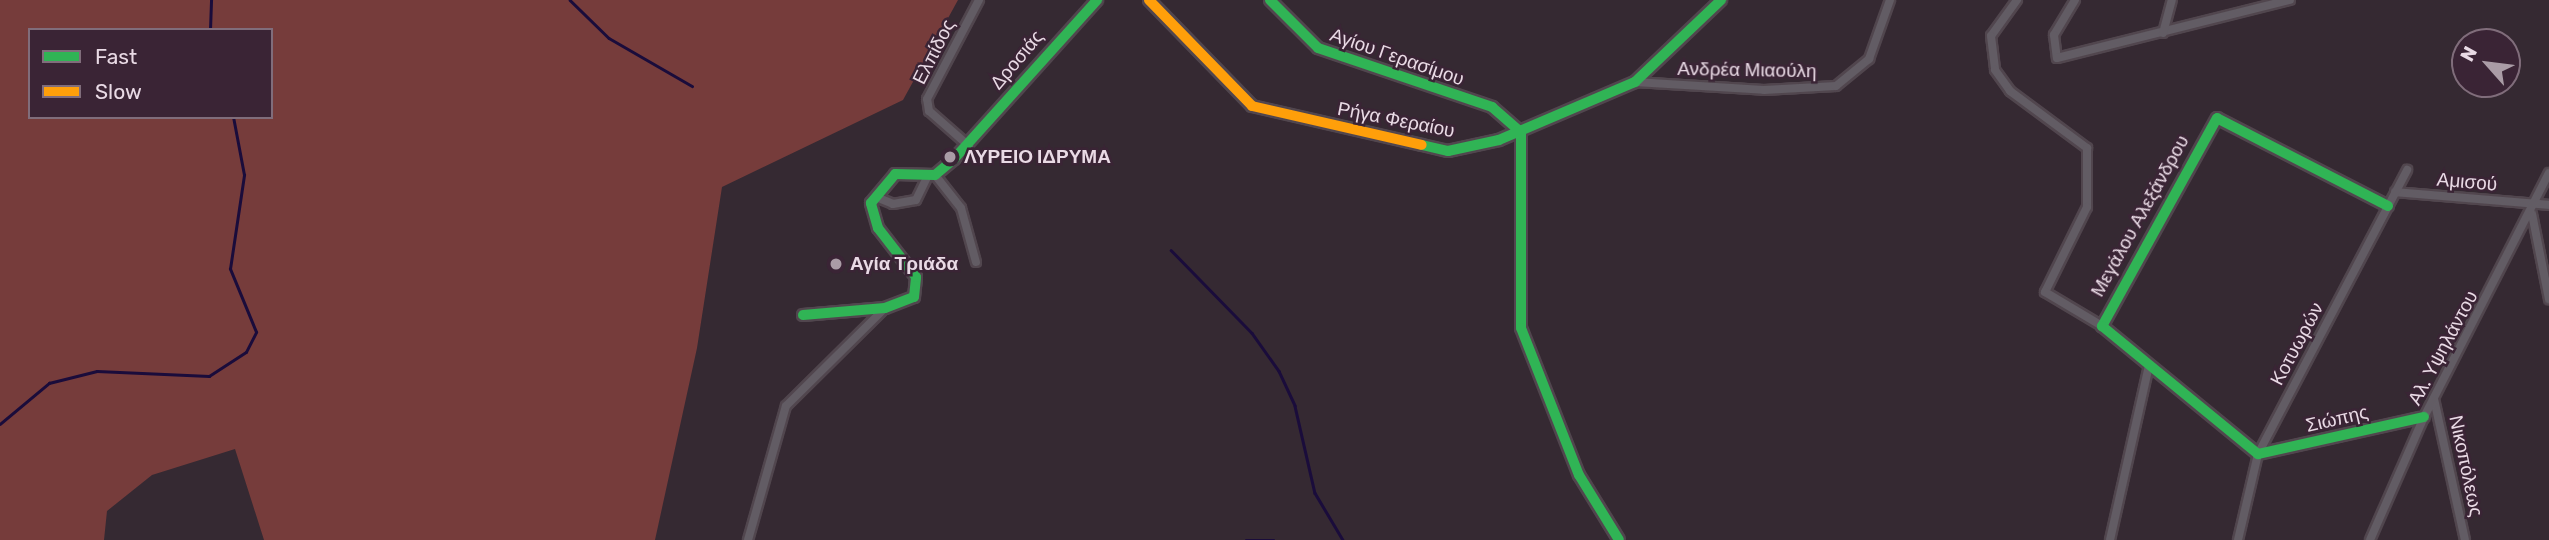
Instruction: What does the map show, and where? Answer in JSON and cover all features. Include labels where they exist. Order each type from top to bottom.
[{"type":"street","name":"Ελπίδος","points":[[969,146],[929,111],[928,99],[979,0]]},
{"type":"street","name":"Δροσιάς","points":[[932,175],[969,146],[1097,0]]},
{"type":"street","name":"Ρήγα Φεραίου","points":[[1149,0],[1252,106],[1448,151],[1521,132],[1635,82],[1721,0]]},
{"type":"street","name":"Αγίου Γερασίμου","points":[[1270,0],[1318,48],[1492,107],[1521,132]]},
{"type":"street","name":"Ανδρέα Μιαούλη","points":[[1635,82],[1764,90],[1836,86],[1869,59],[1890,0]]},
{"type":"street","points":[[2017,0],[1991,36],[1995,70],[2010,91],[2087,148],[2087,207],[2045,292],[2102,326]]},
{"type":"street","points":[[2075,0],[2054,35],[2057,58],[2290,0]]},
{"type":"street","points":[[2164,33],[2172,0]]},
{"type":"street","name":"Μεγάλου Αλεξάνδρου","points":[[2258,454],[2102,326],[2217,118],[2388,206]]},
{"type":"street","points":[[1521,132],[1521,328],[1579,475],[1619,540]]},
{"type":"street","name":"Κοτυωρών","points":[[2238,540],[2258,454],[2407,170]]},
{"type":"street","name":"Αλ. Υψηλάντου","points":[[2370,540],[2424,417],[2532,214],[2549,173]]},
{"type":"street","points":[[803,315],[885,308],[914,297],[919,285],[869,211],[876,197],[895,174],[932,175],[961,208],[976,262]]},
{"type":"street","points":[[876,197],[893,204],[916,200],[932,175]]},
{"type":"street","name":"Αμισού","points":[[2395,192],[2549,205]]},
{"type":"street","points":[[2532,214],[2549,299]]},
{"type":"street","points":[[748,540],[786,406],[885,308]]},
{"type":"street","points":[[2110,540],[2149,365]]},
{"type":"street","name":"Νικοπόλεως","points":[[2434,399],[2465,540]]},
{"type":"street","name":"Σιώπης","points":[[2258,454],[2424,417]]},
{"type":"shaded area","points":[[0,0],[958,0],[903,100],[722,187],[697,348],[655,540],[264,540],[235,449],[152,475],[107,511],[104,540],[0,540]]},
{"type":"waterway","points":[[210,28],[211,0]]},
{"type":"waterway","points":[[570,0],[609,38],[692,86]]},
{"type":"waterway","points":[[0,424],[49,383],[97,371],[209,376],[246,352],[256,332],[230,269],[244,175],[233,119]]},
{"type":"waterway","points":[[1171,250],[1252,333],[1279,371],[1295,406],[1315,493],[1343,540]]},
{"type":"waterway","points":[[1246,540],[1274,540]]},
{"type":"traffic: fast","points":[[803,315],[885,308],[914,297],[916,277],[878,228],[871,203],[895,174],[935,175],[954,159],[1097,0]]},
{"type":"traffic: fast","points":[[1270,0],[1318,48],[1492,107],[1521,132]]},
{"type":"traffic: fast","points":[[1422,145],[1448,151],[1499,140],[1635,82],[1721,0]]},
{"type":"traffic: fast","points":[[2388,206],[2217,118],[2102,326],[2258,454],[2424,417]]},
{"type":"traffic: fast","points":[[1521,132],[1521,328],[1579,475],[1619,540]]},
{"type":"traffic: slow","points":[[1149,0],[1252,106],[1422,145]]},
{"type":"place","name":"ΛΥΡΕΙΟ ΙΔΡΥΜΑ","points":[[950,157]]},
{"type":"place","name":"Αγία Τριάδα","points":[[836,264]]}]
